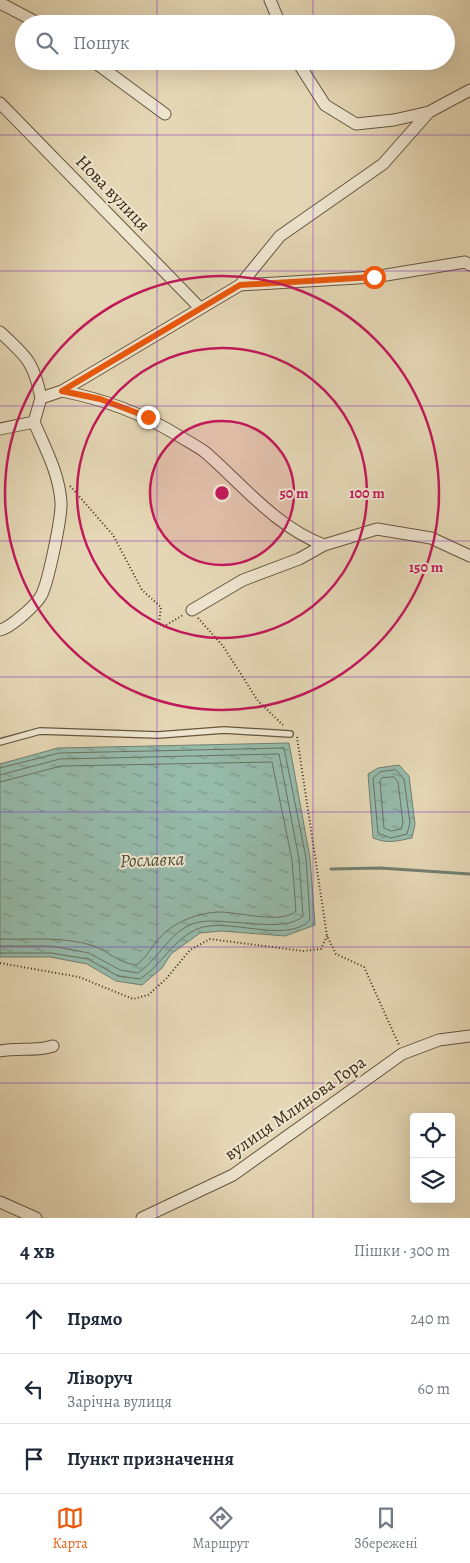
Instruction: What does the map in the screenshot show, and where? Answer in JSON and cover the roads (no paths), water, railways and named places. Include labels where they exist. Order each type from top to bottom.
[{"type":"street","points":[[270,0],[276,15]]},
{"type":"street","points":[[0,3],[23,15]]},
{"type":"street","points":[[105,70],[165,114]]},
{"type":"street","points":[[303,70],[324,105],[356,124],[394,120],[429,112],[470,90]]},
{"type":"street","name":"Нова вулиця","points":[[0,103],[200,308]]},
{"type":"street","points":[[41,398],[62,391],[240,285],[280,236],[383,164],[429,112]]},
{"type":"street","points":[[240,285],[374,277],[465,262],[470,265]]},
{"type":"street","points":[[0,332],[27,357],[33,366],[41,398],[34,422],[55,470],[61,503],[57,534],[41,596],[8,628],[0,630]]},
{"type":"street","points":[[62,391],[100,399],[148,417],[203,451],[275,517],[306,538],[324,545]]},
{"type":"street","points":[[0,429],[34,422]]},
{"type":"street","points":[[192,610],[243,580],[299,559],[324,545],[377,529],[431,538],[470,556]]},
{"type":"street","name":"вулиця Млинова Гора","points":[[142,1218],[233,1175],[402,1054],[439,1040],[470,1036]]},
{"type":"street","points":[[0,1051],[11,1048],[41,1050],[53,1046]]},
{"type":"street","points":[[0,1202],[36,1218]]},
{"type":"lane","points":[[0,742],[40,731],[158,735],[224,730],[290,734]]},
{"type":"water","points":[[289,743],[310,858],[315,925],[285,936],[221,931],[200,933],[171,954],[162,968],[142,985],[116,981],[87,964],[50,957],[0,957],[0,764],[58,748]]},
{"type":"water","points":[[399,765],[409,776],[415,824],[412,838],[392,841],[378,840],[373,838],[368,774],[378,768]]},
{"type":"waterway","name":"Рославка","points":[[331,869],[380,868],[470,874]]}]
